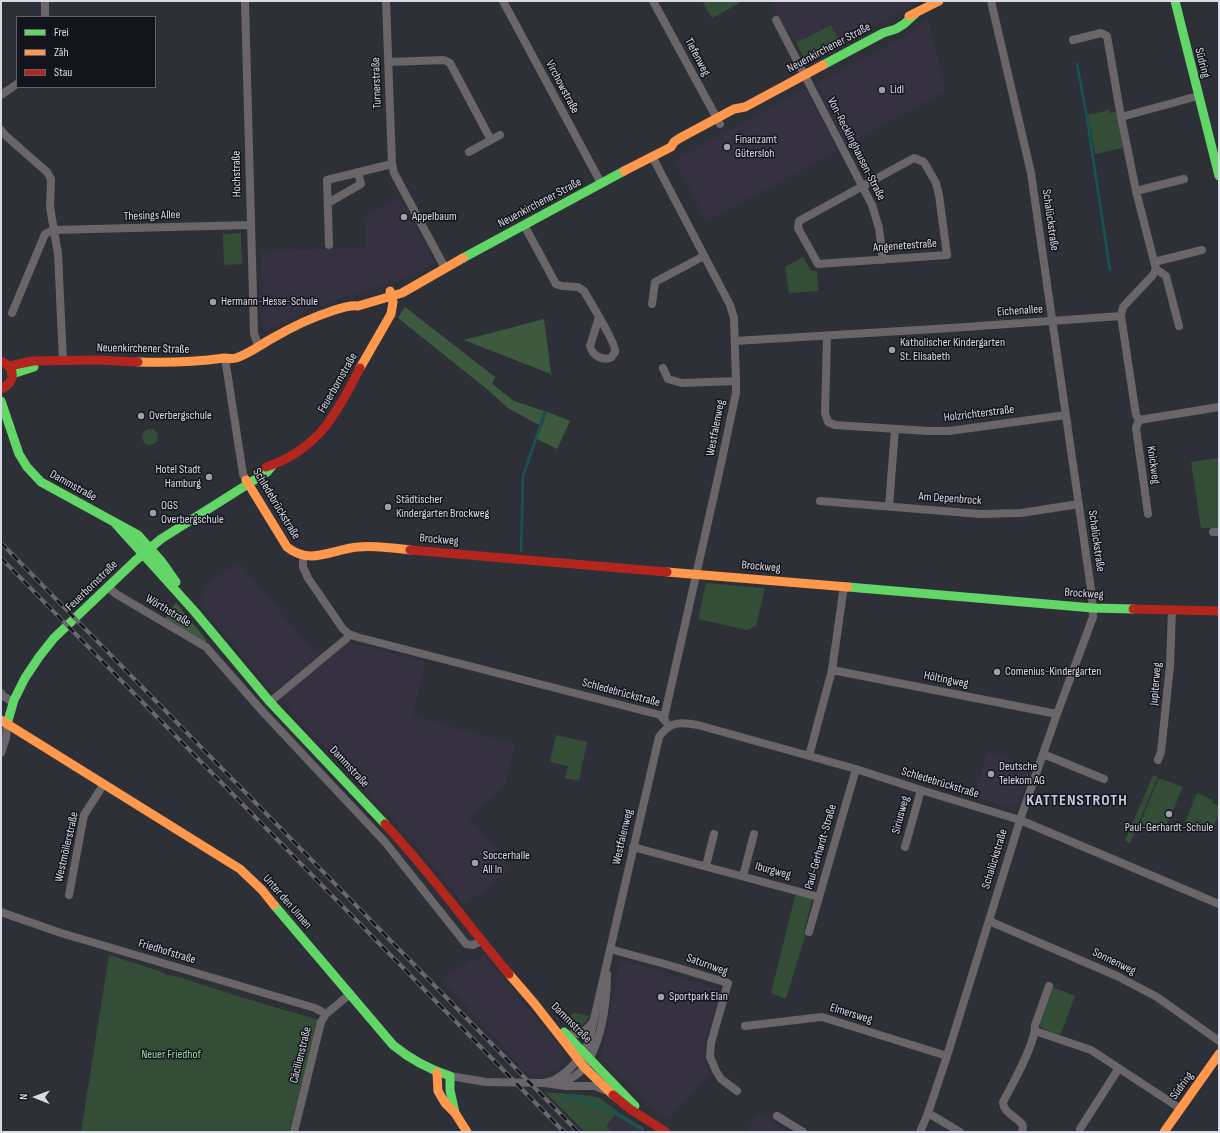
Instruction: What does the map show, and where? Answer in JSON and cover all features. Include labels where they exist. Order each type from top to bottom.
[{"type":"main road","name":"Neuenkirchener Straße","points":[[7,367],[34,367],[61,361],[95,360],[166,363],[225,358],[230,353],[257,346],[296,325],[326,313],[351,305],[358,306],[390,293],[402,293],[421,281],[601,183],[671,147],[674,142],[680,138],[718,121],[734,109],[744,107],[805,75],[883,33],[894,23],[939,1]]},
{"type":"main road","name":"Südring","points":[[1175,1],[1219,176]]},
{"type":"main road","name":"Feuerbornstraße","points":[[4,722],[27,675],[44,650],[54,638],[146,551],[161,539],[233,494],[247,482],[267,472],[272,466],[293,454],[314,439],[332,418],[391,314],[393,302],[390,293]]},
{"type":"main road","points":[[4,387],[10,383],[7,367]]},
{"type":"main road","name":"Dammstraße","points":[[4,387],[8,421]]},
{"type":"main road","name":"Dammstraße","points":[[1,401],[19,454],[27,467],[41,482],[114,522],[146,551],[270,702],[411,852],[481,941],[584,1059]]},
{"type":"main road","name":"Schledebrückstraße","points":[[247,482],[287,546],[296,554],[303,557]]},
{"type":"main road","name":"Brockweg","points":[[303,557],[316,556],[353,548],[376,547],[1093,608],[1219,612]]},
{"type":"main road","name":"Unter den Ulmen","points":[[4,722],[240,869],[262,890],[398,1049],[410,1059],[437,1073],[450,1076]]},
{"type":"main road","name":"Dammstraße","points":[[536,1005],[565,1033],[584,1059]]},
{"type":"main road","name":"Südring","points":[[1164,1132],[1219,1054]]},
{"type":"main road","points":[[584,1059],[608,1091],[630,1109],[666,1132]]},
{"type":"main road","points":[[584,1059],[648,1120]]},
{"type":"main road","points":[[437,1073],[438,1091],[445,1103],[455,1113],[467,1132]]},
{"type":"main road","points":[[450,1076],[451,1100],[455,1113]]},
{"type":"street","points":[[45,1],[45,16]]},
{"type":"street","name":"Hochstraße","points":[[245,1],[250,225],[254,333],[257,346]]},
{"type":"street","name":"Turnerstraße","points":[[386,1],[392,164],[394,173],[445,268]]},
{"type":"street","name":"Virchowstraße","points":[[503,1],[601,183]]},
{"type":"street","name":"Tiefenweg","points":[[653,1],[718,121]]},
{"type":"street","name":"Schalückstraße","points":[[920,1132],[947,1056],[1020,820],[1056,714],[1093,617],[1079,504],[1031,173],[990,1]]},
{"type":"street","name":"Von-Recklinghausen-Straße","points":[[776,20],[872,205],[879,228],[883,260]]},
{"type":"street","points":[[1073,40],[1101,33],[1106,36],[1136,191],[1155,266],[1153,275],[1123,307],[1121,316],[1136,415],[1138,420],[1219,407]]},
{"type":"street","points":[[388,62],[444,60],[450,63],[491,140]]},
{"type":"street","points":[[1,95],[16,85]]},
{"type":"street","points":[[1121,117],[1198,96]]},
{"type":"street","points":[[1,130],[47,172],[51,179],[50,207],[58,254],[61,361]]},
{"type":"street","points":[[469,152],[500,135]]},
{"type":"street","name":"Westfalenweg","points":[[652,156],[730,304],[734,318],[736,381],[736,393],[722,459],[664,718]]},
{"type":"street","name":"Angenetestraße","points":[[914,158],[924,162],[936,183],[939,195],[947,255],[818,264],[798,228],[799,221],[863,187],[914,158]]},
{"type":"street","points":[[330,245],[327,180],[392,164]]},
{"type":"street","points":[[328,203],[361,184],[358,172]]},
{"type":"street","points":[[1136,191],[1184,179]]},
{"type":"street","name":"Thesings Allee","points":[[53,230],[250,225]]},
{"type":"street","points":[[524,225],[556,284],[578,287],[584,291],[599,317],[615,347],[615,352],[612,356],[605,359],[594,355],[590,346],[599,317]]},
{"type":"street","points":[[12,313],[45,234],[53,230]]},
{"type":"street","points":[[1155,266],[1202,250]]},
{"type":"street","points":[[652,304],[655,282],[704,256]]},
{"type":"street","points":[[1155,266],[1166,276],[1179,326]]},
{"type":"street","name":"Eichenallee","points":[[735,341],[1121,316]]},
{"type":"street","name":"Holzrichterstraße","points":[[828,336],[825,413],[828,422],[835,425],[928,432],[949,431],[1066,415]]},
{"type":"street","name":"Schledebrückstraße","points":[[225,358],[243,474],[247,482]]},
{"type":"street","points":[[663,368],[668,380],[682,383],[736,381]]},
{"type":"street","name":"Knickweg","points":[[1138,420],[1136,428],[1148,514]]},
{"type":"street","points":[[889,506],[895,429]]},
{"type":"street","name":"Am Depenbrock","points":[[820,501],[980,514],[1021,513],[1079,504]]},
{"type":"street","points":[[270,702],[346,639],[348,634],[308,578],[303,567],[303,557]]},
{"type":"street","points":[[809,756],[832,670],[844,586]]},
{"type":"street","name":"Wörthstraße","points":[[108,587],[116,594],[206,647]]},
{"type":"street","name":"Jupiterweg","points":[[1158,760],[1161,752],[1170,666],[1172,610]]},
{"type":"street","name":"Schledebrückstraße","points":[[348,634],[660,715],[669,726],[686,723],[698,725],[856,769],[1020,820],[1219,904]]},
{"type":"street","points":[[206,647],[216,638]]},
{"type":"street","name":"Dammstraße","points":[[206,647],[263,712],[386,842],[466,944],[473,946],[481,941]]},
{"type":"street","name":"Höltingweg","points":[[832,670],[1056,714]]},
{"type":"street","points":[[1,693],[13,702]]},
{"type":"street","points":[[1,753],[6,738],[4,722]]},
{"type":"street","name":"Westfalenweg","points":[[584,1059],[659,737],[669,726]]},
{"type":"street","points":[[1043,754],[1104,779]]},
{"type":"street","name":"Paul-Gerhardt-Straße","points":[[809,932],[856,769]]},
{"type":"street","name":"Westmöllerstraße","points":[[69,895],[84,815],[104,784]]},
{"type":"street","name":"Siriusweg","points":[[905,847],[921,790]]},
{"type":"street","points":[[706,866],[714,834]]},
{"type":"street","name":"Iburgweg","points":[[743,876],[754,834]]},
{"type":"street","name":"Iburgweg","points":[[633,847],[819,897]]},
{"type":"street","name":"Friedhofstraße","points":[[1,912],[61,933],[314,1008],[326,1014]]},
{"type":"street","name":"Sonnenweg","points":[[989,921],[1118,976],[1157,997],[1219,1041]]},
{"type":"street","name":"Westfalenweg","points":[[584,1059],[596,1046],[607,994],[609,953]]},
{"type":"street","name":"Saturnweg","points":[[609,953],[672,966],[728,983],[711,1043],[710,1057],[721,1079],[737,1091]]},
{"type":"street","points":[[1022,1132],[1022,1124],[1005,1110],[1003,1102],[1026,1055],[1049,986]]},
{"type":"street","name":"Cäcilienstraße","points":[[294,1132],[321,1022],[326,1014],[350,994]]},
{"type":"street","name":"Elmersweg","points":[[745,1026],[822,1017],[947,1056]]},
{"type":"street","points":[[565,1033],[579,1035],[584,1032],[593,1022]]},
{"type":"street","points":[[1035,1031],[1091,1050],[1181,1109]]},
{"type":"street","points":[[555,1085],[570,1080],[580,1072],[584,1059]]},
{"type":"street","name":"Unter den Ulmen","points":[[544,1083],[556,1079],[584,1059]]},
{"type":"street","points":[[1080,1129],[1118,1068]]},
{"type":"street","name":"Unter den Ulmen","points":[[450,1076],[486,1082],[594,1086],[608,1091]]},
{"type":"street","points":[[928,1113],[960,1132]]},
{"type":"street","points":[[777,1116],[803,1132]]},
{"type":"shaded area","points":[[779,1],[921,1],[806,62],[791,34],[783,26],[772,5]]},
{"type":"shaded area","points":[[927,18],[945,91],[846,145],[815,84],[908,35]]},
{"type":"shaded area","points":[[805,89],[838,150],[707,221],[674,161]]},
{"type":"shaded area","points":[[400,197],[435,263],[413,275],[389,284],[335,300],[309,310],[265,331],[263,330],[261,252],[367,247],[365,224],[362,218]]},
{"type":"shaded area","points":[[240,563],[317,657],[275,691],[271,691],[208,614],[199,599],[213,579]]},
{"type":"shaded area","points":[[348,642],[426,662],[412,716],[515,744],[504,786],[469,818],[510,869],[464,905],[417,846],[279,698]]},
{"type":"shaded area","points":[[987,753],[1032,766],[1018,803],[1012,808],[974,797]]},
{"type":"shaded area","points":[[484,956],[562,1049],[564,1060],[562,1065],[557,1069],[535,1075],[528,1075],[442,978],[474,959],[476,962]]},
{"type":"shaded area","points":[[621,959],[716,989],[719,996],[705,1043],[705,1058],[710,1074],[667,1119],[641,1097],[605,1062],[602,1057]]},
{"type":"shaded area","points":[[758,1114],[787,1132],[746,1132]]},
{"type":"shaded area","points":[[615,1115],[642,1131],[644,1130],[647,1132],[610,1132],[611,1131],[606,1128]]},
{"type":"green space","points":[[702,1],[739,1],[740,3],[712,18]]},
{"type":"green space","points":[[831,25],[840,42],[806,61],[796,43]]},
{"type":"green space","points":[[1109,110],[1110,113],[1116,112],[1123,148],[1095,154],[1088,115]]},
{"type":"green space","points":[[241,233],[242,264],[224,265],[223,234]]},
{"type":"green space","points":[[803,257],[811,271],[817,271],[818,291],[789,293],[785,267]]},
{"type":"green space","points":[[405,307],[495,377],[492,384],[514,401],[544,411],[539,425],[508,408],[488,390],[398,318]]},
{"type":"green space","points":[[544,319],[551,374],[464,340]]},
{"type":"green space","points":[[547,412],[570,421],[557,449],[537,439]]},
{"type":"green space","points":[[150,429],[157,434],[158,437],[153,444],[150,445],[143,440],[142,437],[147,430]]},
{"type":"green space","points":[[1219,458],[1219,528],[1201,528],[1191,462]]},
{"type":"green space","points":[[706,583],[765,588],[756,626],[747,630],[698,619]]},
{"type":"green space","points":[[176,603],[207,641],[203,643],[165,619]]},
{"type":"green space","points":[[556,735],[587,742],[579,781],[565,778],[568,766],[550,762]]},
{"type":"green space","points":[[1153,775],[1158,777],[1130,843],[1125,841]]},
{"type":"green space","points":[[1159,778],[1183,787],[1163,833],[1140,823]]},
{"type":"green space","points":[[1197,793],[1213,800],[1212,803],[1219,806],[1219,813],[1211,833],[1185,822]]},
{"type":"green space","points":[[799,894],[813,897],[804,932],[806,933],[786,999],[771,993],[795,896]]},
{"type":"green space","name":"Neuer Friedhof","points":[[109,955],[165,973],[166,975],[176,976],[319,1020],[289,1132],[81,1132]]},
{"type":"green space","points":[[1052,987],[1075,996],[1060,1035],[1045,1030],[1039,1023]]},
{"type":"green space","points":[[574,1013],[589,1016],[584,1024],[577,1027],[570,1026],[562,1022]]},
{"type":"green space","points":[[545,1092],[593,1096],[600,1098],[621,1114],[644,1128],[644,1130],[642,1131],[615,1115],[606,1127],[611,1131],[610,1132],[585,1132]]},
{"type":"waterway","points":[[1077,64],[1087,118],[1110,270]]},
{"type":"waterway","points":[[521,551],[523,476],[545,412]]},
{"type":"waterway","points":[[564,1099],[572,1096],[589,1102],[614,1112],[643,1129]]},
{"type":"railway","points":[[1,543],[578,1132]]},
{"type":"railway","points":[[1,558],[564,1132]]},
{"type":"traffic: fast","points":[[1175,1],[1219,176]]},
{"type":"traffic: fast","points":[[823,65],[883,33],[896,29],[915,14]]},
{"type":"traffic: fast","points":[[463,258],[624,171]]},
{"type":"traffic: fast","points":[[12,374],[34,367]]},
{"type":"traffic: fast","points":[[1,401],[19,454],[27,467],[41,482],[138,535],[162,562],[176,582]]},
{"type":"traffic: fast","points":[[7,724],[14,700],[25,678],[54,638],[135,561],[161,539],[267,472],[272,466]]},
{"type":"traffic: fast","points":[[114,522],[195,612],[270,702],[385,824]]},
{"type":"traffic: fast","points":[[848,587],[1093,608],[1133,609]]},
{"type":"traffic: fast","points":[[274,905],[393,1045],[420,1063],[450,1076],[450,1090],[455,1113]]},
{"type":"traffic: fast","points":[[564,1032],[635,1106]]},
{"type":"traffic: slow","points":[[909,16],[939,1]]},
{"type":"traffic: slow","points":[[624,171],[671,147],[674,142],[680,138],[734,109],[745,107],[823,65]]},
{"type":"traffic: slow","points":[[138,362],[181,362],[236,358],[285,331],[316,317],[342,308],[358,306],[402,293],[463,258]]},
{"type":"traffic: slow","points":[[360,368],[391,314],[393,302],[390,291]]},
{"type":"traffic: slow","points":[[246,480],[287,547],[296,553],[313,556],[364,546],[410,550]]},
{"type":"traffic: slow","points":[[667,572],[848,587]]},
{"type":"traffic: slow","points":[[1,720],[240,869],[262,890],[274,905]]},
{"type":"traffic: slow","points":[[509,974],[534,1003],[584,1067],[613,1095]]},
{"type":"traffic: slow","points":[[1164,1132],[1219,1054]]},
{"type":"traffic: slow","points":[[437,1073],[438,1091],[445,1103],[455,1113],[467,1132]]},
{"type":"traffic: jam","points":[[9,366],[33,361],[95,360],[138,362]]},
{"type":"traffic: jam","points":[[1,361],[12,371],[12,379],[1,389]]},
{"type":"traffic: jam","points":[[266,467],[295,454],[312,441],[326,425],[340,405],[360,368]]},
{"type":"traffic: jam","points":[[410,550],[667,572]]},
{"type":"traffic: jam","points":[[1133,609],[1219,611]]},
{"type":"traffic: jam","points":[[385,824],[509,974]]},
{"type":"traffic: jam","points":[[613,1095],[630,1109],[666,1132]]},
{"type":"place","name":"Lidl","points":[[882,90]]},
{"type":"place","name":"Finanzamt Gütersloh","points":[[727,147]]},
{"type":"place","name":"Appelbaum","points":[[404,217]]},
{"type":"place","name":"Hermann-Hesse-Schule","points":[[213,302]]},
{"type":"place","name":"Katholischer Kindergarten St. Elisabeth","points":[[892,350]]},
{"type":"place","name":"Overbergschule","points":[[141,416]]},
{"type":"place","name":"Hotel Stadt Hamburg","points":[[209,477]]},
{"type":"place","name":"Städtischer Kindergarten Brockweg","points":[[388,507]]},
{"type":"place","name":"OGS Overbergschule","points":[[153,513]]},
{"type":"place","name":"Comenius-Kindergarten","points":[[997,672]]},
{"type":"place","name":"Deutsche Telekom AG","points":[[991,774]]},
{"type":"place","name":"Paul-Gerhardt-Schule","points":[[1169,814]]},
{"type":"place","name":"Soccerhalle All In","points":[[475,863]]},
{"type":"place","name":"Sportpark Elan","points":[[661,997]]},
{"type":"district","name":"KATTENSTROTH","points":[[1077,801]]}]
